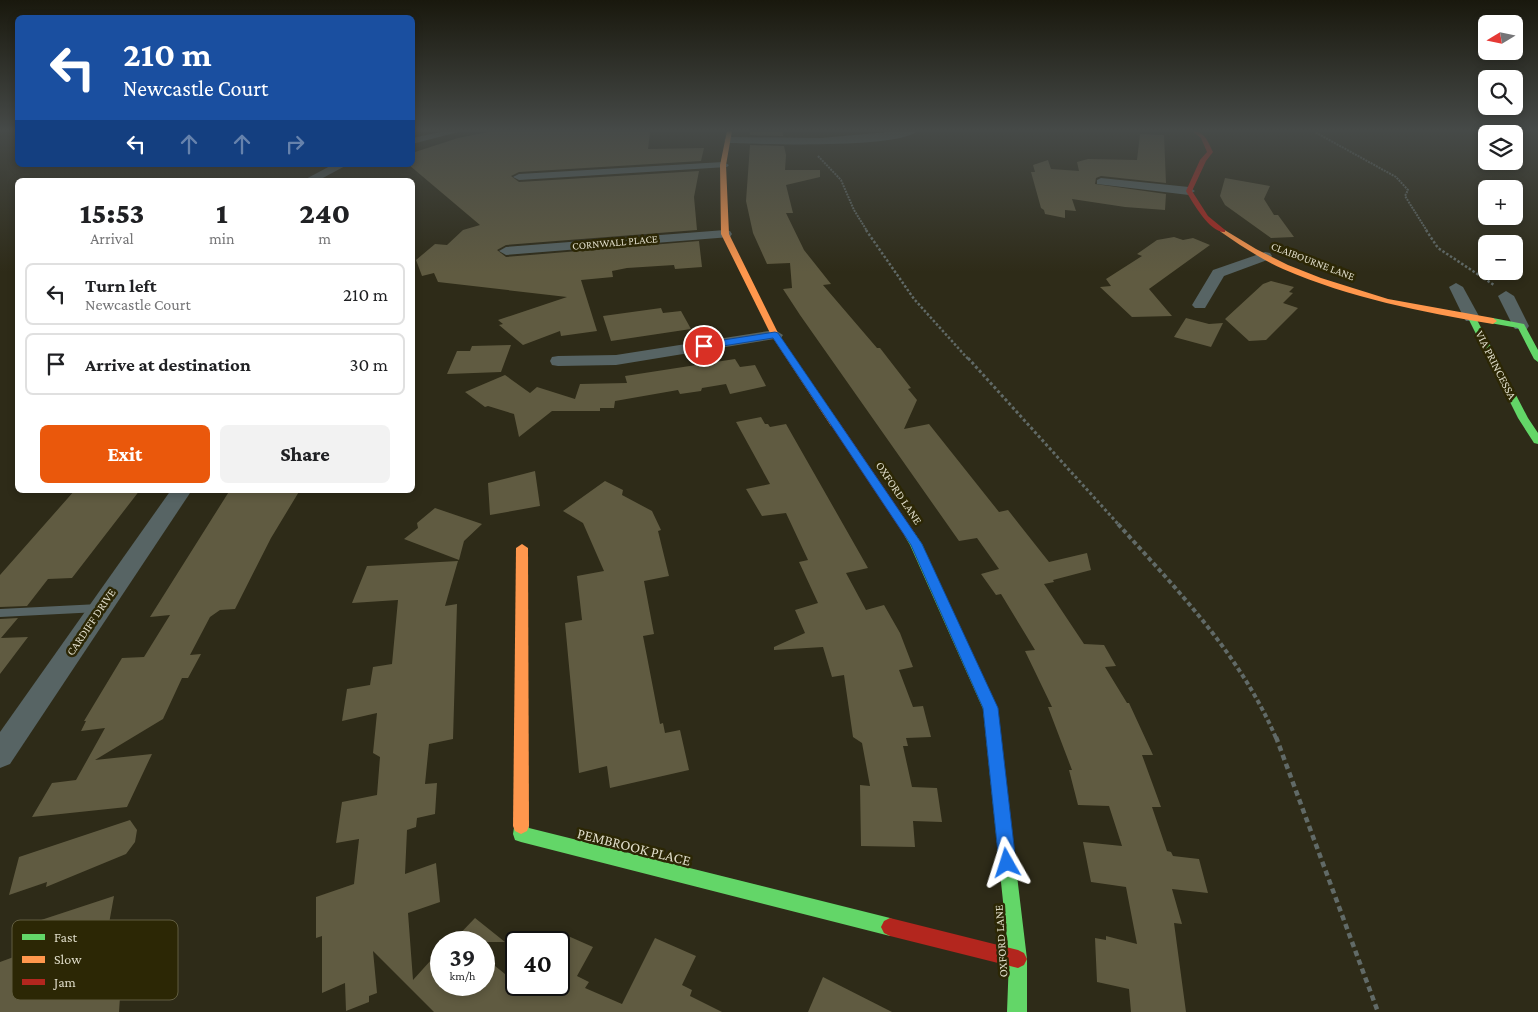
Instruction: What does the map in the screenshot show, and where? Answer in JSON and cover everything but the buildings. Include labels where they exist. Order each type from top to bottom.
[{"type":"street","name":"OXFORD LANE","points":[[723,178],[724,234],[775,335],[916,544],[990,708],[1018,959],[1017,1012]]},
{"type":"street","points":[[1101,182],[1189,191],[1195,178]]},
{"type":"street","name":"CLAIBOURNE LANE","points":[[1189,191],[1199,209],[1213,224],[1266,256],[1332,283],[1389,301],[1521,326]]},
{"type":"street","name":"CORNWALL PLACE","points":[[506,251],[724,234]]},
{"type":"street","points":[[1200,305],[1218,273],[1266,256]]},
{"type":"street","name":"VIA PRINCESSA","points":[[1456,287],[1522,418],[1538,441]]},
{"type":"street","points":[[1506,296],[1538,359]]},
{"type":"street","points":[[558,362],[616,360],[775,335]]},
{"type":"street","name":"CARDIFF DRIVE","points":[[0,755],[180,493]]},
{"type":"street","name":"PEMBROOK PLACE","points":[[522,548],[521,834],[1018,959]]},
{"type":"lane","points":[[0,612],[100,608]]},
{"type":"path","points":[[839,178],[854,210],[875,245],[914,299],[1173,582],[1235,661],[1257,696],[1276,736],[1378,1012]]},
{"type":"path","points":[[1398,178],[1404,182],[1408,190],[1405,196],[1438,248],[1485,278],[1506,296]]},
{"type":"traffic: fast","points":[[1472,318],[1523,418],[1538,441]]},
{"type":"traffic: fast","points":[[1493,321],[1521,326],[1538,359]]},
{"type":"traffic: fast","points":[[910,535],[916,544],[990,709],[1018,959],[1017,1012]]},
{"type":"traffic: fast","points":[[521,826],[521,834],[890,927]]},
{"type":"traffic: slow","points":[[723,178],[725,234],[775,335],[835,424]]},
{"type":"traffic: slow","points":[[1223,231],[1285,267],[1318,280],[1387,301],[1493,321]]},
{"type":"traffic: slow","points":[[521,826],[522,548]]},
{"type":"traffic: jam","points":[[1195,178],[1189,191],[1206,217],[1223,231]]},
{"type":"traffic: jam","points":[[835,424],[910,535]]},
{"type":"traffic: jam","points":[[890,927],[1018,959]]},
{"type":"route","points":[[704,346],[775,335],[916,544],[990,708],[1007,863]]}]
